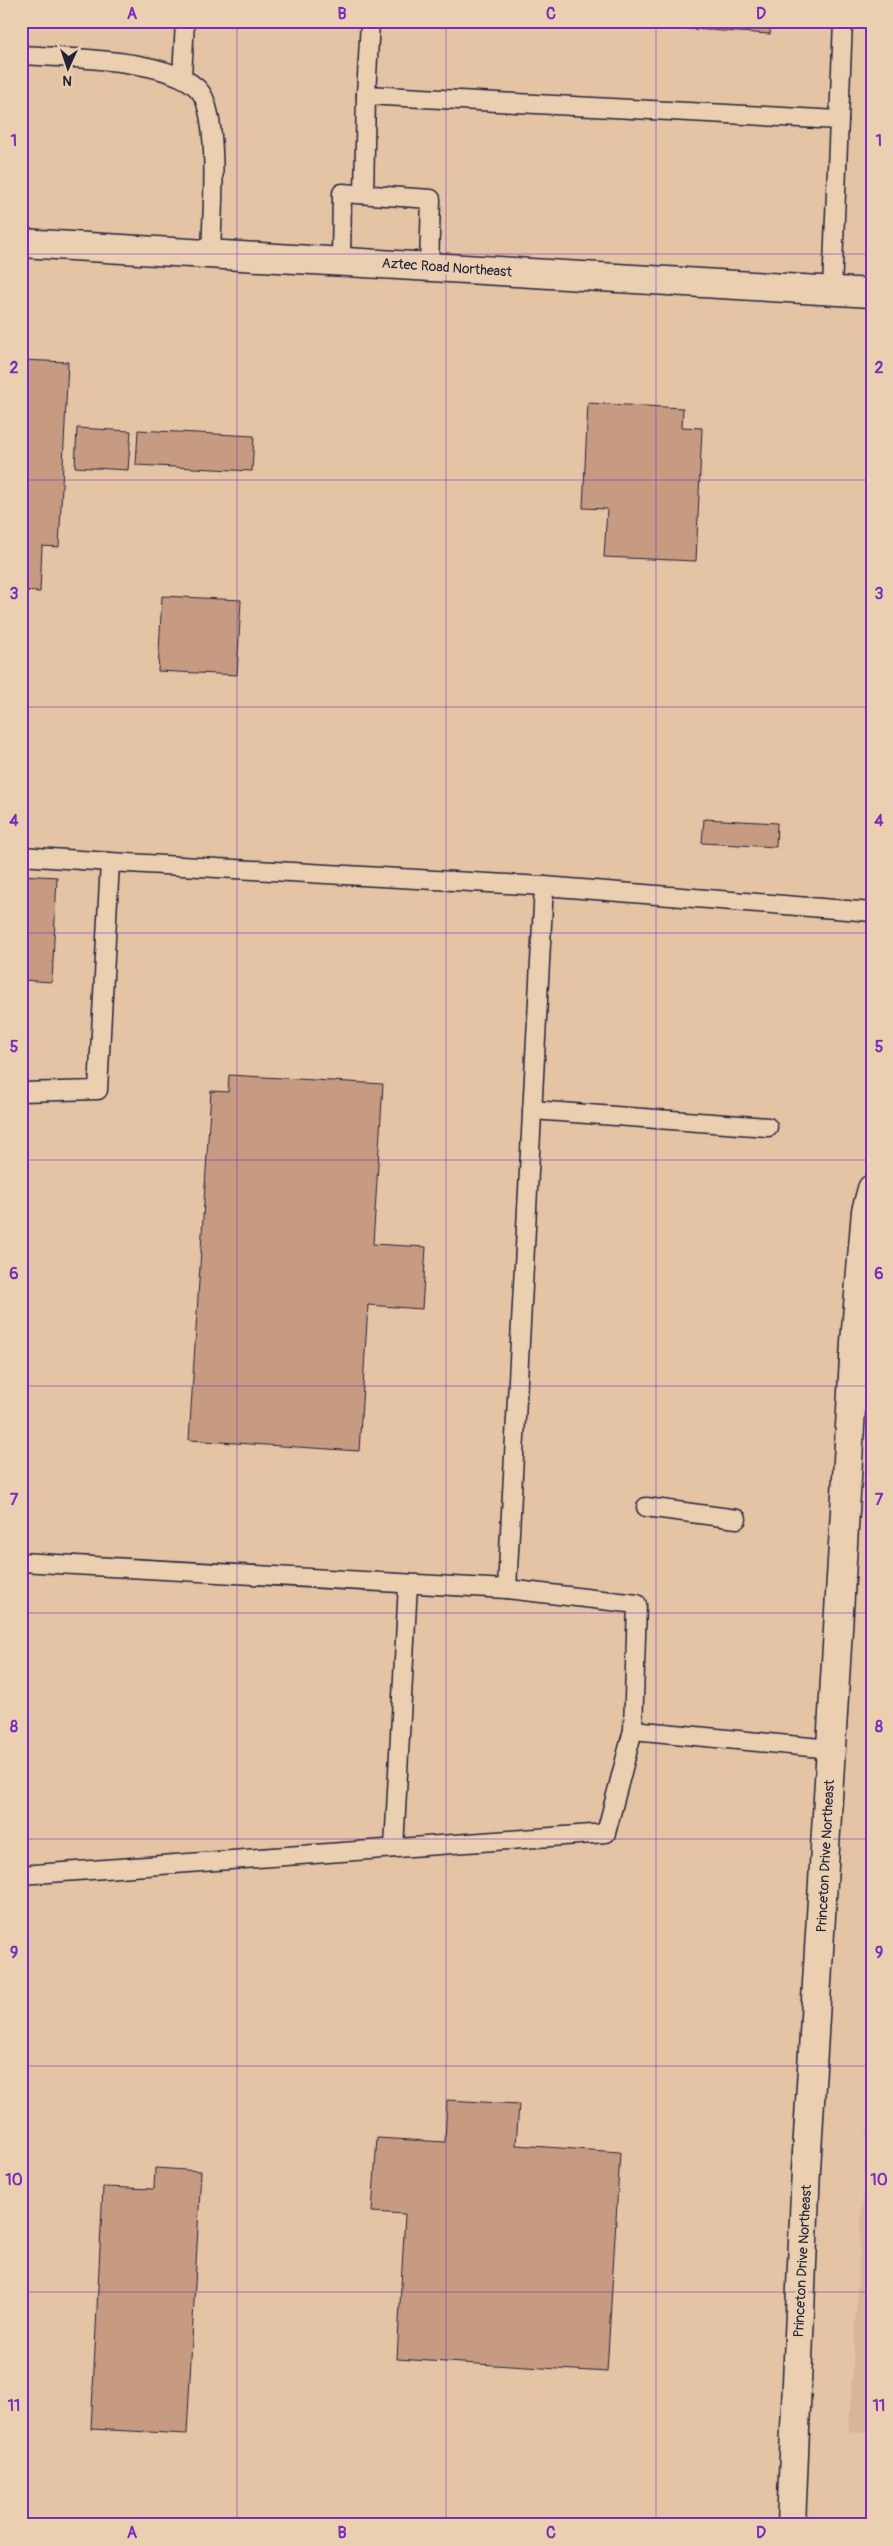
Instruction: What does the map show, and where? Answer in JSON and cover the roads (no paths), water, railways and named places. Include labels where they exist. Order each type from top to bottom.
[{"type":"street","name":"Aztec Road Northeast","points":[[21,243],[872,292]]},
{"type":"street","name":"Princeton Drive Northeast","points":[[791,2525],[806,2169],[831,1749],[864,1342],[870,1204]]},
{"type":"lane","points":[[182,76],[185,21]]},
{"type":"lane","points":[[364,194],[370,21]]},
{"type":"lane","points":[[832,290],[843,21]]},
{"type":"lane","points":[[21,55],[143,64],[182,76],[204,97],[210,120],[212,168],[211,254]]},
{"type":"lane","points":[[366,95],[839,120]]},
{"type":"lane","points":[[341,261],[342,193],[364,194],[432,199],[429,267]]},
{"type":"lane","points":[[21,856],[544,886],[872,912]]},
{"type":"lane","points":[[21,1092],[98,1090],[110,862]]},
{"type":"lane","points":[[507,1589],[544,886]]},
{"type":"lane","points":[[532,1110],[768,1127]]},
{"type":"lane","points":[[646,1506],[737,1519]]},
{"type":"lane","points":[[21,1562],[507,1589],[637,1604],[633,1730],[606,1833],[21,1875]]},
{"type":"lane","points":[[394,1848],[408,1584]]},
{"type":"lane","points":[[633,1730],[831,1749]]}]
